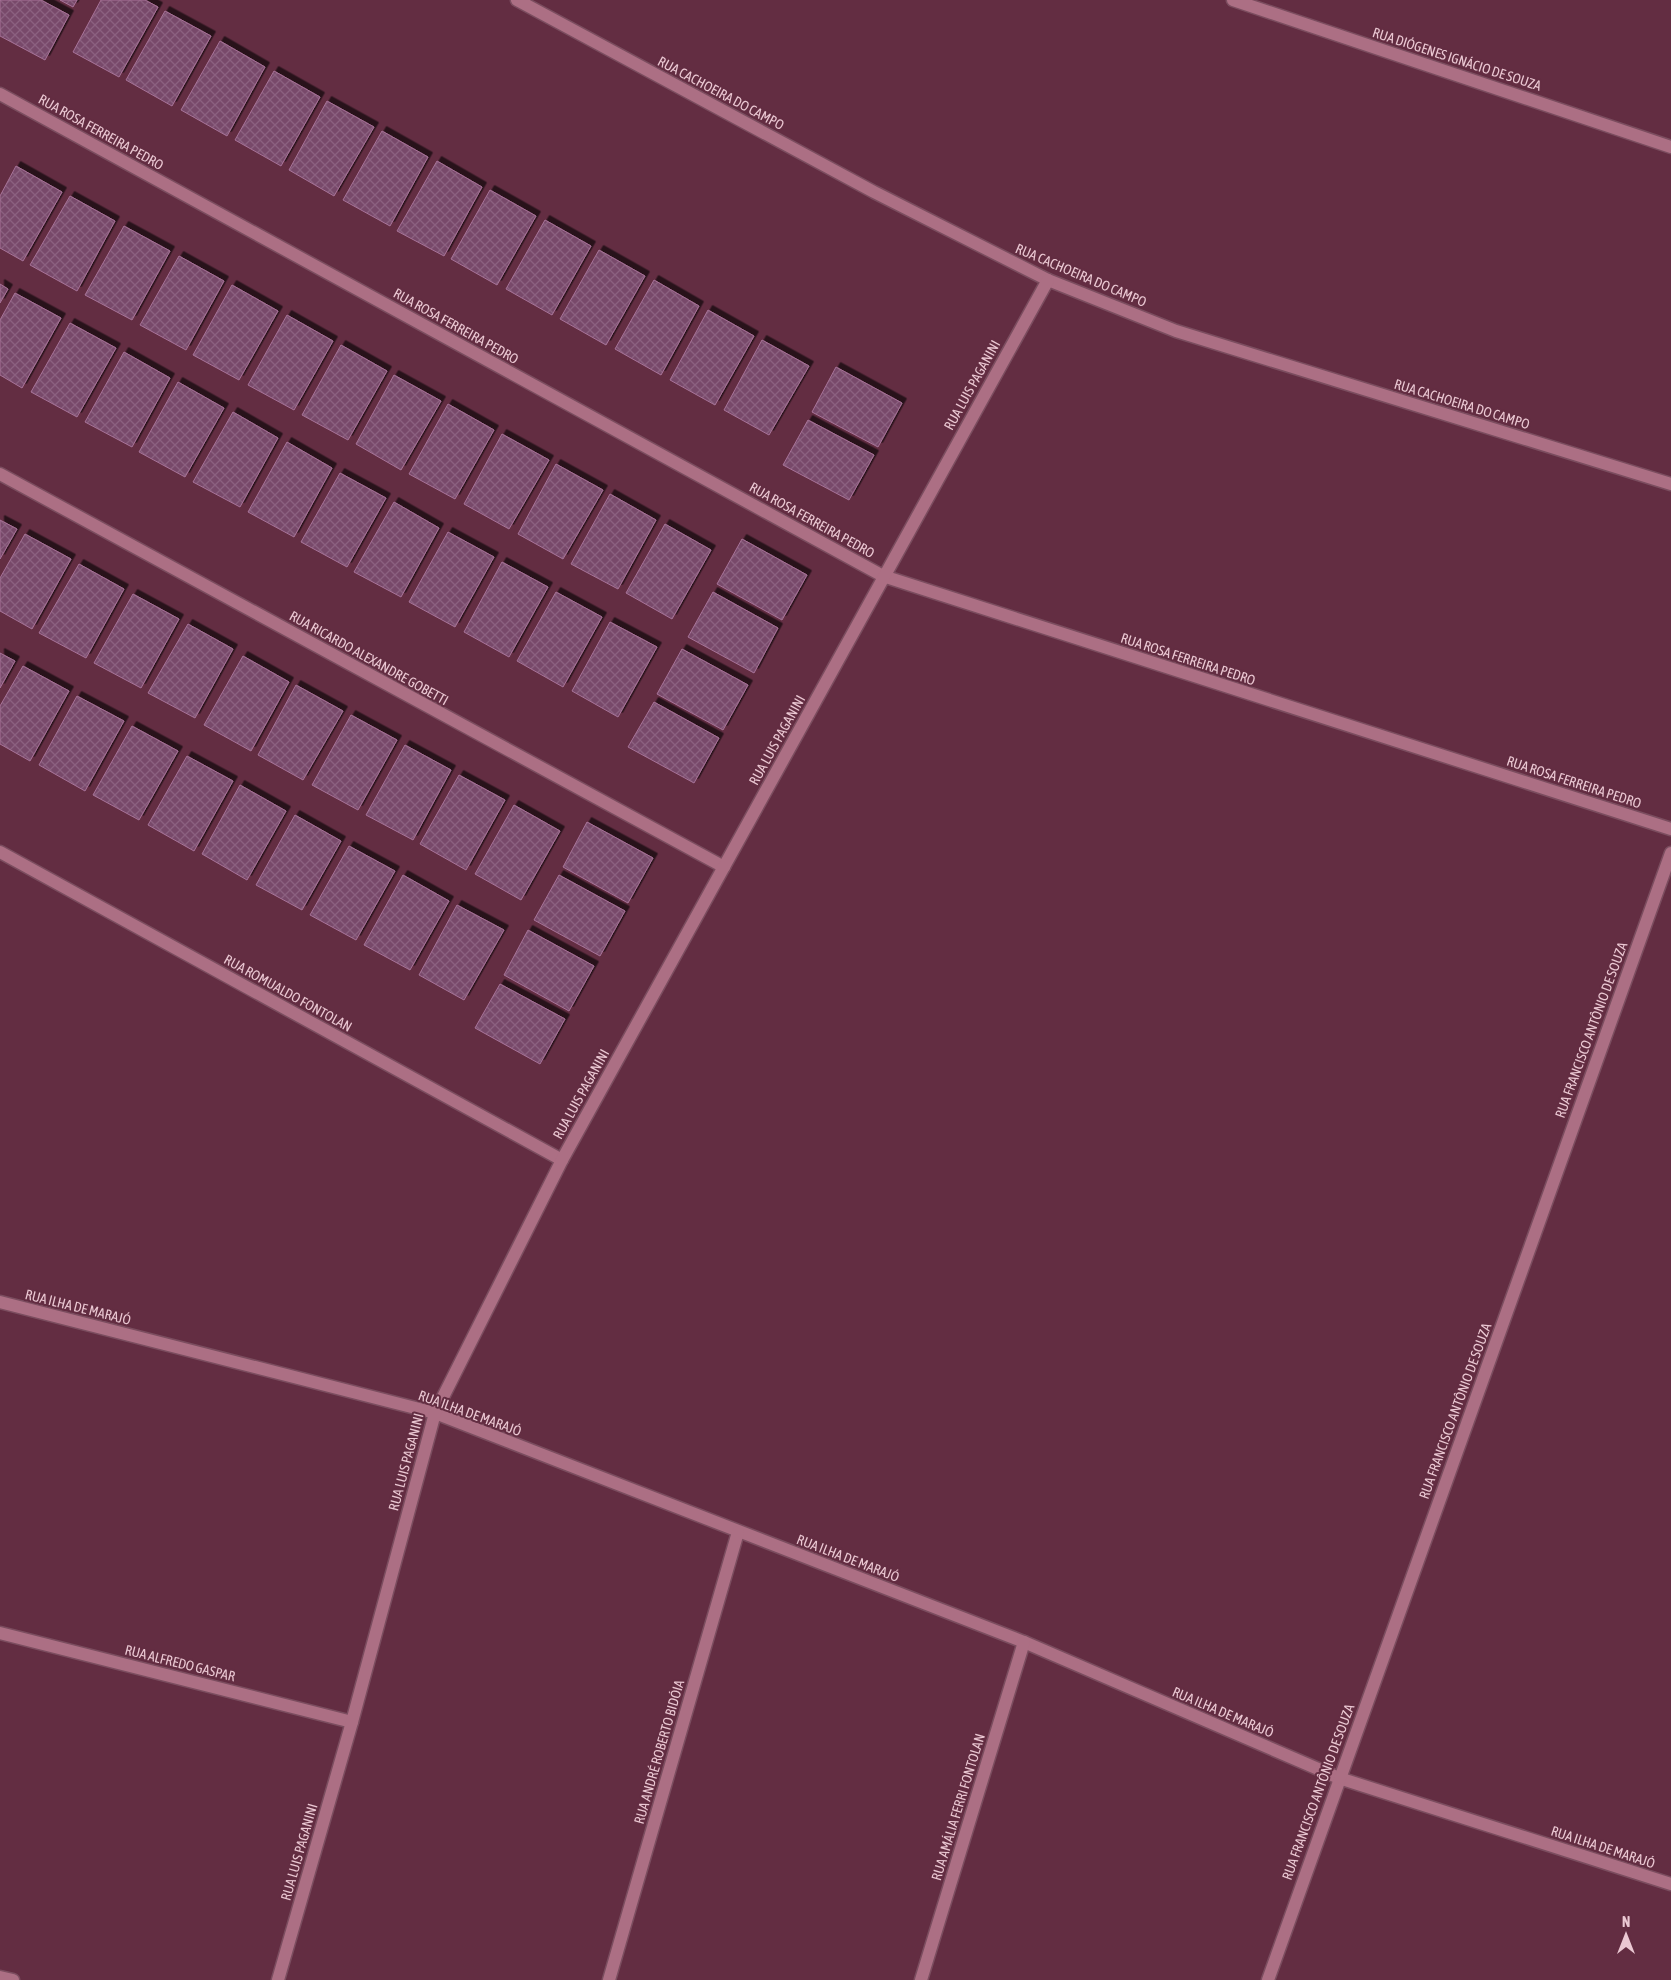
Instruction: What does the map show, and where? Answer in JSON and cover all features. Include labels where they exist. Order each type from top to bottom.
[{"type":"street","name":"RUA CACHOEIRA DO CAMPO","points":[[517,0],[874,192],[1048,280],[1176,331],[1671,484]]},
{"type":"street","name":"RUA DIÓGENES IGNÁCIO DE SOUZA","points":[[1233,0],[1671,147]]},
{"type":"street","name":"RUA ROSA FERREIRA PEDRO","points":[[0,94],[883,576],[1671,830]]},
{"type":"street","name":"RUA LUIS PAGANINI","points":[[278,1980],[352,1722],[435,1413],[562,1160],[1048,280]]},
{"type":"street","name":"RUA RICARDO ALEXANDRE GOBETTI","points":[[0,474],[724,867]]},
{"type":"street","name":"RUA ROMUALDO FONTOLAN","points":[[0,852],[562,1160]]},
{"type":"street","name":"RUA FRANCISCO ANTÔNIO DE SOUZA","points":[[1268,1980],[1671,853]]},
{"type":"street","name":"RUA ILHA DE MARAJÓ","points":[[0,1302],[435,1413],[1024,1642],[1339,1778],[1671,1884]]},
{"type":"street","name":"RUA ANDRÉ ROBERTO BIDÓIA","points":[[609,1980],[738,1532]]},
{"type":"street","name":"RUA ALFREDO GASPAR","points":[[0,1633],[352,1722]]},
{"type":"street","name":"RUA AMÁLIA FERRI FONTOLAN","points":[[921,1980],[1024,1642]]},
{"type":"street","points":[[0,1977],[13,1980]]},
{"type":"building","points":[[0,0],[41,0],[69,15],[45,60],[0,36]]},
{"type":"building","points":[[60,0],[77,0],[73,7]]},
{"type":"building","points":[[101,0],[145,0],[158,7],[119,77],[73,52]]},
{"type":"building","points":[[165,11],[211,36],[172,106],[126,80]]},
{"type":"building","points":[[220,41],[265,67],[227,136],[181,110]]},
{"type":"building","points":[[274,71],[320,97],[281,166],[235,140]]},
{"type":"building","points":[[327,101],[374,127],[334,196],[289,170]]},
{"type":"building","points":[[382,131],[428,157],[390,226],[343,200]]},
{"type":"building","points":[[437,161],[482,187],[444,256],[397,231]]},
{"type":"building","points":[[16,166],[62,192],[23,261],[0,248],[0,196]]},
{"type":"building","points":[[490,190],[536,216],[497,285],[451,259]]},
{"type":"building","points":[[70,196],[115,221],[77,291],[30,265]]},
{"type":"building","points":[[545,220],[591,246],[552,315],[506,289]]},
{"type":"building","points":[[124,226],[170,251],[132,320],[85,295]]},
{"type":"building","points":[[599,250],[645,276],[606,345],[560,319]]},
{"type":"building","points":[[179,256],[224,281],[186,350],[140,325]]},
{"type":"building","points":[[654,280],[699,306],[661,375],[615,349]]},
{"type":"building","points":[[0,284],[8,289],[0,303]]},
{"type":"building","points":[[232,285],[278,311],[239,380],[193,355]]},
{"type":"building","points":[[15,293],[61,318],[22,388],[0,375],[0,320]]},
{"type":"building","points":[[708,310],[754,336],[715,405],[670,380]]},
{"type":"building","points":[[287,315],[333,341],[294,410],[248,385]]},
{"type":"building","points":[[70,323],[116,348],[77,417],[31,392]]},
{"type":"building","points":[[762,340],[809,366],[769,435],[724,410]]},
{"type":"building","points":[[341,345],[387,371],[348,440],[302,415]]},
{"type":"building","points":[[124,352],[170,378],[132,447],[85,422]]},
{"type":"building","points":[[836,367],[902,403],[878,447],[812,412]]},
{"type":"building","points":[[394,375],[441,401],[401,470],[356,444]]},
{"type":"building","points":[[178,382],[224,408],[185,477],[139,452]]},
{"type":"building","points":[[448,404],[494,430],[455,499],[409,474]]},
{"type":"building","points":[[233,412],[278,438],[240,507],[193,482]]},
{"type":"building","points":[[808,420],[874,455],[849,500],[783,465]]},
{"type":"building","points":[[502,434],[549,460],[509,529],[464,504]]},
{"type":"building","points":[[287,442],[332,468],[294,537],[248,512]]},
{"type":"building","points":[[556,464],[603,490],[563,559],[518,534]]},
{"type":"building","points":[[340,473],[386,498],[347,567],[301,542]]},
{"type":"building","points":[[610,494],[656,520],[618,589],[571,564]]},
{"type":"building","points":[[394,502],[439,528],[401,597],[354,572]]},
{"type":"building","points":[[0,520],[17,529],[0,559]]},
{"type":"building","points":[[665,524],[711,550],[672,619],[626,593]]},
{"type":"building","points":[[448,532],[494,557],[455,627],[409,602]]},
{"type":"building","points":[[25,534],[71,559],[32,629],[0,611],[0,578]]},
{"type":"building","points":[[742,539],[807,575],[782,620],[717,584]]},
{"type":"building","points":[[502,562],[548,587],[509,657],[464,632]]},
{"type":"building","points":[[79,564],[124,589],[86,658],[39,633]]},
{"type":"building","points":[[556,592],[602,617],[563,687],[517,661]]},
{"type":"building","points":[[713,592],[778,628],[754,673],[688,637]]},
{"type":"building","points":[[133,594],[179,619],[141,688],[94,663]]},
{"type":"building","points":[[610,622],[657,647],[618,717],[572,691]]},
{"type":"building","points":[[188,624],[233,649],[195,718],[148,693]]},
{"type":"building","points":[[682,649],[748,685],[723,730],[657,694]]},
{"type":"building","points":[[0,653],[15,661],[0,688]]},
{"type":"building","points":[[243,656],[289,682],[251,751],[204,725]]},
{"type":"building","points":[[23,666],[69,691],[30,761],[0,744],[0,706]]},
{"type":"building","points":[[296,685],[343,711],[303,780],[258,755]]},
{"type":"building","points":[[77,696],[124,721],[85,791],[39,765]]},
{"type":"building","points":[[654,702],[719,738],[694,783],[628,747]]},
{"type":"building","points":[[351,715],[397,740],[358,810],[312,785]]},
{"type":"building","points":[[132,726],[178,751],[139,820],[93,795]]},
{"type":"building","points":[[405,745],[451,770],[413,840],[366,815]]},
{"type":"building","points":[[187,756],[233,781],[194,851],[148,825]]},
{"type":"building","points":[[459,775],[505,800],[466,870],[420,844]]},
{"type":"building","points":[[240,785],[286,811],[247,880],[202,854]]},
{"type":"building","points":[[514,805],[560,831],[521,900],[475,874]]},
{"type":"building","points":[[295,815],[341,841],[302,910],[256,885]]},
{"type":"building","points":[[587,822],[653,858],[628,903],[563,867]]},
{"type":"building","points":[[349,846],[395,871],[356,940],[310,915]]},
{"type":"building","points":[[403,875],[449,901],[410,970],[364,945]]},
{"type":"building","points":[[559,875],[625,911],[600,956],[534,920]]},
{"type":"building","points":[[457,905],[504,930],[464,1000],[419,975]]},
{"type":"building","points":[[528,930],[594,966],[569,1011],[504,975]]},
{"type":"building","points":[[500,984],[565,1019],[540,1064],[475,1028]]}]
